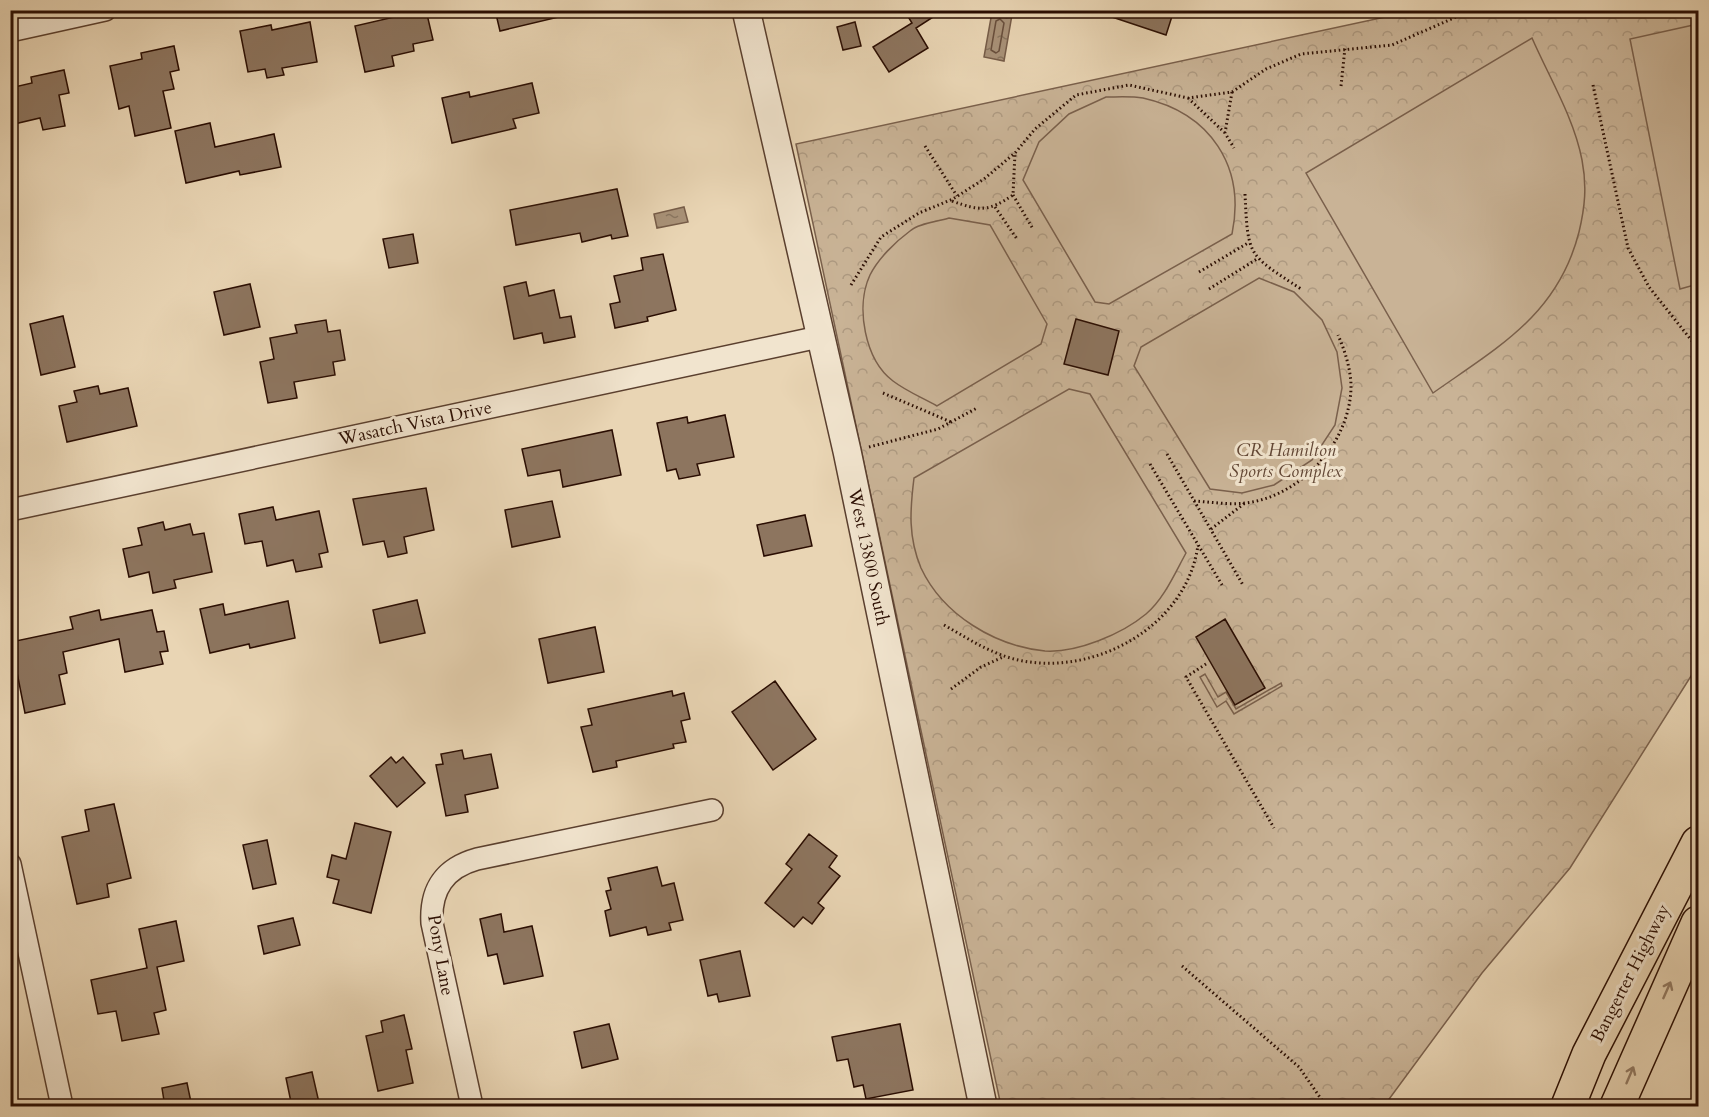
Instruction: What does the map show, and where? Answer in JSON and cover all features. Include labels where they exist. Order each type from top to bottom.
[{"type":"highway","name":"Bangerter Highway","points":[[1568,1107],[1589,1054],[1698,843]]},
{"type":"highway","points":[[1617,1107],[1643,1043],[1698,923]]},
{"type":"street","points":[[10,31],[105,10]]},
{"type":"street","name":"West 13800 South","points":[[746,10],[852,474],[983,1107]]},
{"type":"street","name":"Wasatch Vista Drive","points":[[10,510],[819,337]]},
{"type":"street","name":"Pony Lane","points":[[472,1107],[432,922],[434,896],[447,873],[467,862],[712,810]]},
{"type":"street","points":[[10,864],[62,1107]]},
{"type":"path","points":[[851,285],[881,237],[919,213],[950,200],[984,179],[1015,153],[1035,129],[1076,95],[1129,85],[1188,98],[1232,92],[1266,69],[1301,54],[1392,45],[1472,10]]},
{"type":"path","points":[[1341,86],[1345,48]]},
{"type":"path","points":[[1593,85],[1628,248],[1649,287],[1692,341]]},
{"type":"path","points":[[1225,133],[1232,92]]},
{"type":"path","points":[[1188,98],[1225,133],[1234,148]]},
{"type":"path","points":[[925,146],[957,196]]},
{"type":"path","points":[[1015,153],[1013,195],[1033,229]]},
{"type":"path","points":[[1245,194],[1248,243],[1257,259],[1301,289]]},
{"type":"path","points":[[950,200],[976,210],[995,207],[1013,195]]},
{"type":"path","points":[[995,207],[1017,239]]},
{"type":"path","points":[[1199,272],[1248,243]]},
{"type":"path","points":[[1209,289],[1257,259]]},
{"type":"path","points":[[1211,529],[1245,503],[1284,490],[1308,474],[1329,451],[1344,422],[1351,386],[1346,355],[1338,335]]},
{"type":"path","points":[[883,393],[951,422]]},
{"type":"path","points":[[861,448],[899,441],[938,429],[977,408]]},
{"type":"path","points":[[1167,454],[1243,585]]},
{"type":"path","points":[[1150,464],[1222,585]]},
{"type":"path","points":[[1194,501],[1245,503]]},
{"type":"path","points":[[944,625],[987,650],[1004,656],[1047,664],[1078,661],[1110,651],[1140,636],[1167,612],[1195,567],[1198,545]]},
{"type":"path","points":[[951,689],[981,667],[1004,656]]},
{"type":"path","points":[[1206,664],[1186,677],[1274,828]]},
{"type":"path","points":[[1182,966],[1299,1067],[1326,1107]]},
{"type":"green space","name":"CR Hamilton Sports Complex","points":[[1413,11],[1698,11],[1698,665],[1570,868],[1482,973],[1384,1106],[1001,1106],[796,144]]},
{"type":"green space","points":[[1698,24],[1698,284],[1680,289],[1630,39]]},
{"type":"green space","points":[[1532,38],[1567,113],[1578,144],[1584,170],[1585,188],[1579,232],[1569,261],[1556,286],[1541,307],[1502,344],[1433,393],[1306,173]]},
{"type":"green space","points":[[1106,97],[1143,98],[1167,105],[1187,116],[1204,130],[1218,146],[1228,165],[1235,209],[1232,234],[1109,304],[1095,302],[1023,180],[1039,142],[1069,114]]},
{"type":"green space","points":[[949,218],[990,225],[1047,324],[1041,344],[937,406],[898,385],[883,372],[869,347],[863,317],[863,302],[870,275],[904,235],[923,224]]},
{"type":"green space","points":[[1259,278],[1294,292],[1322,320],[1337,352],[1342,388],[1335,425],[1312,460],[1274,485],[1242,493],[1210,489],[1134,366],[1141,347]]},
{"type":"green space","points":[[1069,389],[1090,394],[1186,553],[1158,601],[1136,621],[1098,641],[1071,649],[1045,651],[1008,643],[972,625],[957,614],[931,585],[921,568],[912,534],[914,478]]},
{"type":"green space","points":[[1205,674],[1218,697],[1226,692],[1236,709],[1281,683],[1282,686],[1234,714],[1226,701],[1217,707],[1200,677]]},
{"type":"water","points":[[992,12],[1012,15],[1004,61],[984,57]]},
{"type":"water","points":[[684,207],[688,222],[657,228],[654,214]]},
{"type":"building","points":[[402,10],[426,10],[433,40],[413,44],[414,51],[392,56],[394,66],[365,72],[355,26],[403,15]]},
{"type":"building","points":[[495,10],[562,10],[563,16],[500,31]]},
{"type":"building","points":[[904,10],[944,10],[916,28],[928,48],[889,72],[873,47],[912,23]]},
{"type":"building","points":[[1101,10],[1174,10],[1166,35],[1100,13]]},
{"type":"building","points":[[310,22],[317,62],[282,68],[284,75],[267,78],[265,69],[248,72],[240,31],[271,25],[272,30]]},
{"type":"building","points":[[855,22],[861,46],[843,50],[837,27]]},
{"type":"building","points":[[174,46],[179,70],[170,72],[174,89],[163,91],[171,128],[135,136],[129,106],[119,109],[110,66],[142,59],[141,53]]},
{"type":"building","points":[[64,70],[69,93],[59,95],[65,126],[43,130],[40,118],[10,125],[10,88],[32,83],[31,77]]},
{"type":"building","points":[[532,83],[539,113],[513,119],[516,128],[452,143],[442,98],[469,92],[470,97]]},
{"type":"building","points":[[210,123],[215,147],[274,134],[281,167],[240,175],[239,171],[186,183],[175,131]]},
{"type":"building","points":[[617,189],[628,236],[612,239],[611,235],[582,242],[580,233],[516,245],[510,210]]},
{"type":"building","points":[[413,234],[418,263],[389,268],[383,239]]},
{"type":"building","points":[[663,254],[676,310],[647,317],[648,321],[615,328],[610,304],[620,302],[614,276],[643,270],[641,258]]},
{"type":"building","points":[[526,282],[529,296],[554,290],[560,318],[571,316],[575,337],[544,343],[542,333],[514,339],[504,287]]},
{"type":"building","points":[[250,284],[260,327],[224,335],[214,292]]},
{"type":"building","points":[[63,316],[75,367],[41,375],[30,324]]},
{"type":"building","points":[[1076,319],[1119,331],[1108,375],[1064,364]]},
{"type":"building","points":[[326,320],[328,332],[340,330],[345,360],[333,362],[335,375],[294,382],[297,398],[268,403],[260,362],[274,359],[270,338],[297,333],[295,325]]},
{"type":"building","points":[[98,386],[100,394],[128,388],[137,426],[67,442],[59,406],[77,402],[74,391]]},
{"type":"building","points":[[725,415],[734,457],[697,464],[700,475],[679,479],[676,469],[667,471],[657,423],[687,417],[688,423]]},
{"type":"building","points":[[612,430],[621,475],[563,487],[560,470],[528,476],[522,449]]},
{"type":"building","points":[[426,488],[434,530],[404,537],[407,553],[388,557],[384,541],[363,545],[353,499]]},
{"type":"building","points":[[552,501],[560,537],[512,547],[505,510]]},
{"type":"building","points":[[273,507],[276,520],[319,511],[328,552],[319,554],[322,567],[296,572],[293,560],[267,566],[262,541],[245,544],[239,514]]},
{"type":"building","points":[[805,515],[812,546],[764,556],[757,525]]},
{"type":"building","points":[[163,522],[165,530],[190,524],[193,535],[204,533],[212,572],[174,580],[176,588],[153,593],[149,572],[129,577],[123,549],[142,545],[138,528]]},
{"type":"building","points":[[417,600],[425,633],[380,643],[373,610]]},
{"type":"building","points":[[288,601],[295,638],[250,648],[249,644],[210,653],[200,609],[223,604],[225,615]]},
{"type":"building","points":[[99,610],[101,620],[152,610],[157,632],[164,631],[168,651],[160,652],[163,664],[125,672],[119,639],[63,652],[67,673],[59,675],[65,704],[25,713],[11,642],[73,629],[70,617]]},
{"type":"building","points":[[1225,619],[1265,688],[1235,705],[1196,637]]},
{"type":"building","points":[[595,627],[604,672],[548,683],[539,639]]},
{"type":"building","points":[[775,681],[816,739],[773,770],[732,712]]},
{"type":"building","points":[[672,691],[673,696],[684,693],[690,719],[681,721],[686,742],[673,744],[674,748],[616,761],[617,767],[593,772],[581,727],[592,725],[588,709]]},
{"type":"building","points":[[462,750],[464,759],[491,754],[498,788],[465,795],[468,812],[446,816],[436,765],[443,764],[441,754]]},
{"type":"building","points":[[391,757],[396,763],[403,757],[425,783],[397,807],[370,776]]},
{"type":"building","points":[[114,804],[131,878],[107,884],[109,897],[77,904],[62,837],[89,831],[85,810]]},
{"type":"building","points":[[355,823],[391,832],[371,913],[333,903],[339,880],[327,877],[332,855],[346,859]]},
{"type":"building","points":[[809,834],[837,856],[829,867],[840,876],[818,903],[824,908],[812,924],[803,917],[794,927],[765,903],[792,869],[786,864]]},
{"type":"building","points":[[267,840],[276,884],[253,889],[243,845]]},
{"type":"building","points":[[657,867],[662,886],[674,883],[683,920],[669,923],[671,930],[648,935],[646,927],[610,936],[605,911],[611,909],[606,891],[611,890],[608,878]]},
{"type":"building","points":[[501,914],[504,932],[532,926],[543,976],[504,984],[497,954],[488,956],[480,919]]},
{"type":"building","points":[[293,918],[300,945],[264,954],[258,926]]},
{"type":"building","points":[[176,921],[184,961],[157,967],[166,1010],[154,1013],[159,1034],[122,1041],[116,1011],[98,1014],[91,980],[147,968],[139,929]]},
{"type":"building","points":[[740,951],[750,996],[719,1002],[717,994],[708,996],[700,960]]},
{"type":"building","points":[[404,1015],[412,1049],[406,1050],[413,1083],[378,1091],[366,1036],[383,1032],[381,1021]]},
{"type":"building","points":[[609,1024],[618,1059],[582,1068],[574,1032]]},
{"type":"building","points":[[900,1024],[913,1090],[866,1099],[863,1085],[854,1087],[848,1059],[837,1061],[832,1037]]},
{"type":"building","points":[[312,1072],[320,1107],[292,1107],[286,1078]]},
{"type":"building","points":[[187,1083],[192,1107],[165,1107],[162,1088]]}]
